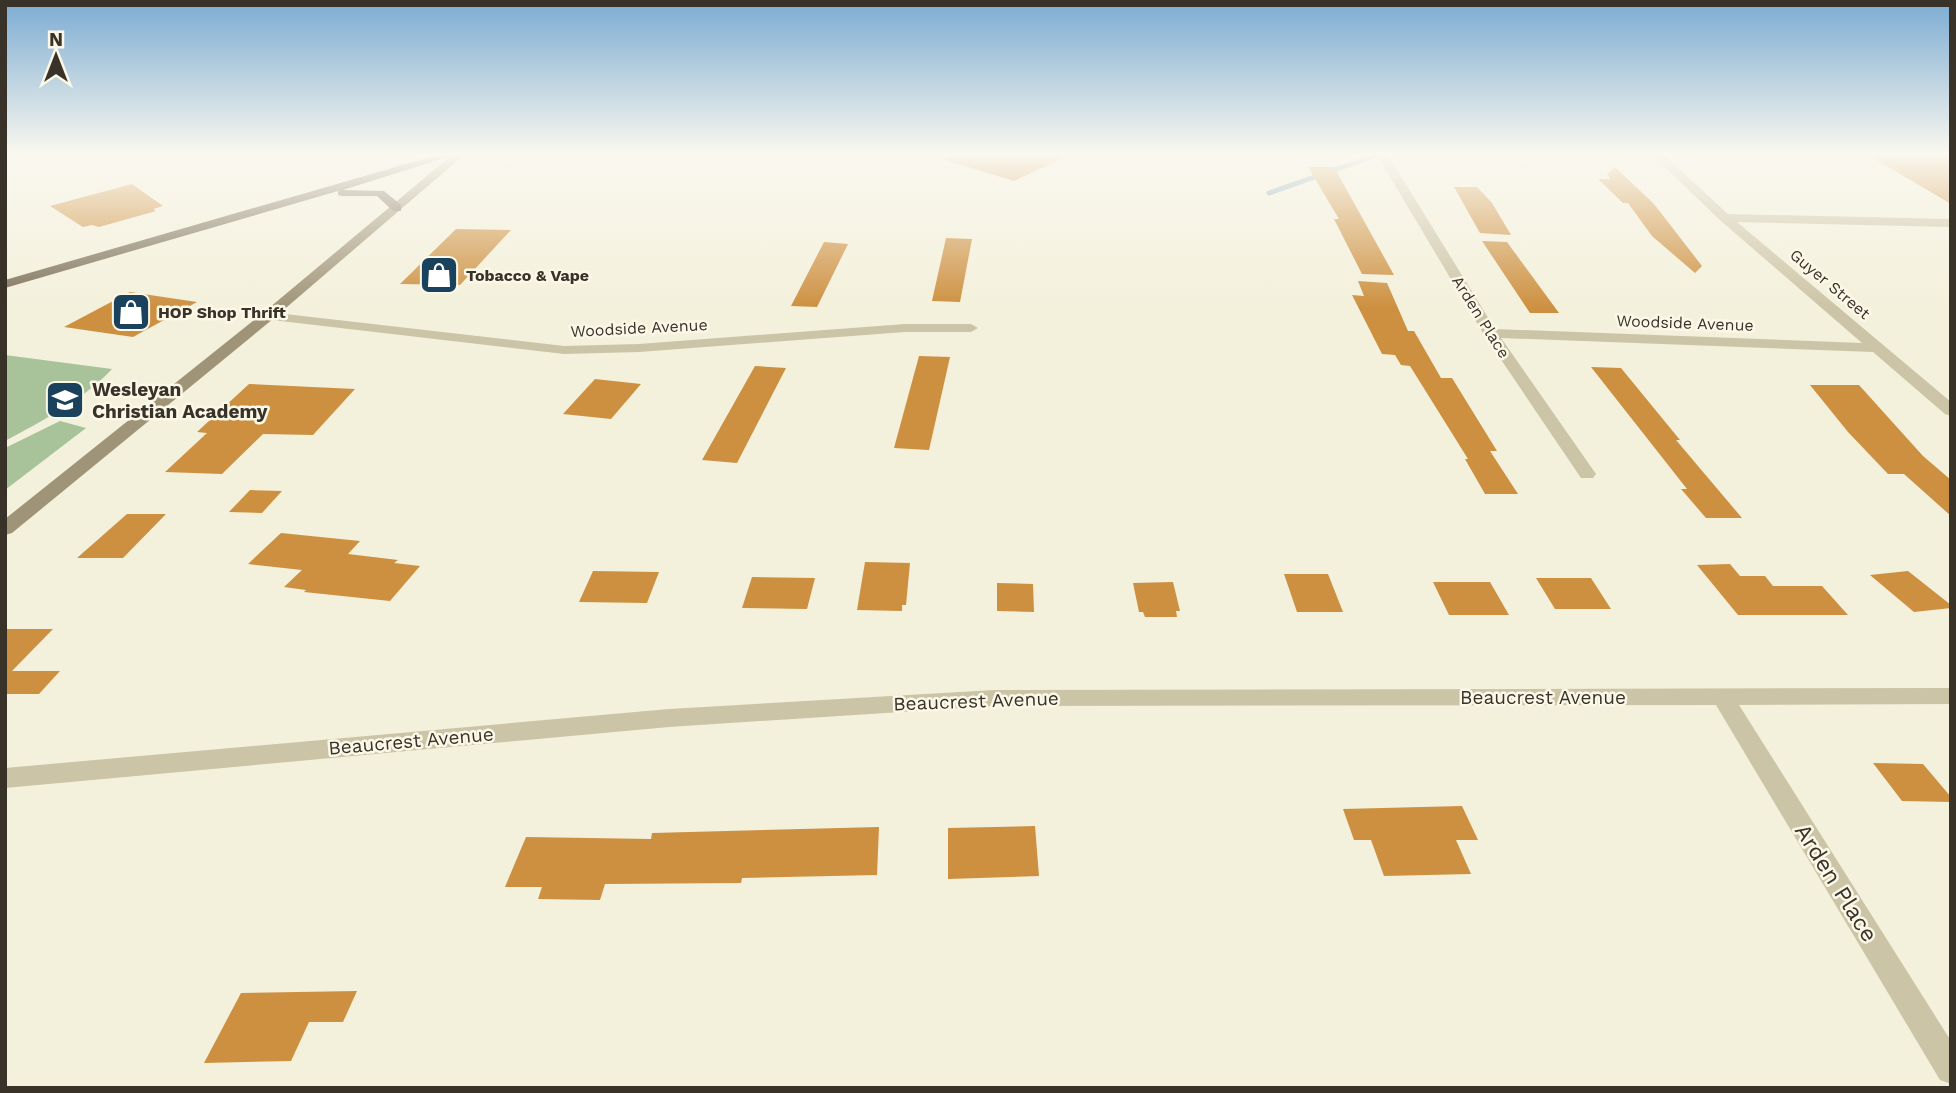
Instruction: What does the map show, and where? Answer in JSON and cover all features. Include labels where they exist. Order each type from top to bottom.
[{"type":"main road","points":[[5,284],[272,206]]},
{"type":"main road","points":[[5,528],[268,316],[399,206]]},
{"type":"street","name":"Arden Place","points":[[1413,206],[1490,333],[1587,474]]},
{"type":"street","name":"Guyer Street","points":[[1712,206],[1951,411]]},
{"type":"street","points":[[1725,218],[1951,223]]},
{"type":"street","name":"Woodside Avenue","points":[[268,316],[564,350],[639,348],[892,329],[971,328]]},
{"type":"street","name":"Woodside Avenue","points":[[1490,333],[1879,348]]},
{"type":"street","name":"Arden Place","points":[[1722,696],[1951,1069]]},
{"type":"street","name":"Beaucrest Avenue","points":[[5,778],[668,719],[994,698],[1951,696]]},
{"type":"green space","points":[[5,355],[112,369],[75,400],[5,441]]},
{"type":"green space","points":[[60,421],[86,428],[5,490],[5,448]]},
{"type":"building","points":[[50,206],[163,206],[153,209],[156,211],[99,227],[83,227]]},
{"type":"building","points":[[1331,206],[1356,206],[1394,275],[1362,274],[1334,219],[1339,219]]},
{"type":"building","points":[[1465,206],[1494,206],[1511,235],[1480,233]]},
{"type":"building","points":[[1630,206],[1656,206],[1702,266],[1695,273],[1652,236]]},
{"type":"building","points":[[456,229],[511,230],[460,285],[400,284]]},
{"type":"building","points":[[946,238],[972,239],[960,302],[932,301]]},
{"type":"building","points":[[1482,241],[1507,242],[1559,313],[1530,313]]},
{"type":"building","points":[[824,242],[848,244],[817,307],[791,306]]},
{"type":"building","points":[[1358,281],[1387,283],[1408,331],[1414,331],[1441,378],[1452,378],[1497,451],[1490,451],[1518,494],[1485,494],[1465,459],[1468,459],[1410,366],[1401,365],[1395,355],[1382,354],[1352,295],[1364,296]]},
{"type":"building","points":[[130,292],[197,302],[133,337],[64,327]]},
{"type":"building","points":[[919,356],[950,357],[929,450],[894,448]]},
{"type":"building","points":[[755,366],[786,368],[737,463],[702,460]]},
{"type":"building","points":[[1591,367],[1621,368],[1680,440],[1676,440],[1742,518],[1706,518],[1681,489],[1687,489]]},
{"type":"building","points":[[595,379],[641,384],[611,419],[563,414]]},
{"type":"building","points":[[249,384],[355,389],[313,435],[263,434],[222,474],[165,472],[207,433],[197,432]]},
{"type":"building","points":[[1810,385],[1859,385],[1923,456],[1951,480],[1951,516],[1904,474],[1888,474],[1848,432]]},
{"type":"building","points":[[250,490],[282,491],[262,513],[229,512]]},
{"type":"building","points":[[127,514],[166,514],[123,558],[77,558]]},
{"type":"building","points":[[281,533],[360,541],[348,554],[398,560],[394,563],[420,566],[390,601],[304,592],[306,590],[284,587],[302,570],[248,564]]},
{"type":"building","points":[[865,562],[910,563],[906,605],[902,605],[902,611],[857,610]]},
{"type":"building","points":[[1730,564],[1740,576],[1765,576],[1773,586],[1822,586],[1848,615],[1738,615],[1697,565]]},
{"type":"building","points":[[593,571],[659,572],[647,603],[579,602]]},
{"type":"building","points":[[1908,571],[1951,605],[1951,608],[1914,612],[1870,575]]},
{"type":"building","points":[[1284,574],[1328,574],[1343,612],[1297,612]]},
{"type":"building","points":[[752,577],[815,578],[807,609],[742,608]]},
{"type":"building","points":[[1536,578],[1591,578],[1611,609],[1555,609]]},
{"type":"building","points":[[1173,582],[1180,611],[1176,611],[1177,617],[1145,617],[1143,612],[1139,612],[1133,583]]},
{"type":"building","points":[[1433,582],[1490,582],[1509,615],[1449,615]]},
{"type":"building","points":[[997,583],[1033,584],[1034,612],[997,611]]},
{"type":"building","points":[[5,629],[53,629],[12,671],[60,671],[39,694],[5,694]]},
{"type":"building","points":[[1873,763],[1923,764],[1951,797],[1951,802],[1902,801]]},
{"type":"building","points":[[1462,806],[1478,840],[1456,840],[1471,874],[1384,876],[1371,840],[1354,840],[1343,809]]},
{"type":"building","points":[[1035,826],[1039,876],[948,879],[948,828]]},
{"type":"building","points":[[879,827],[877,875],[742,878],[741,883],[605,884],[600,900],[538,899],[542,887],[505,887],[526,837],[651,839],[652,833]]},
{"type":"building","points":[[357,991],[343,1022],[309,1022],[291,1061],[204,1063],[241,993]]},
{"type":"place","name":"Tobacco & Vape","points":[[439,275]]},
{"type":"place","name":"HOP Shop Thrift","points":[[131,312]]},
{"type":"place","name":"Wesleyan Christian Academy","points":[[65,400]]}]
